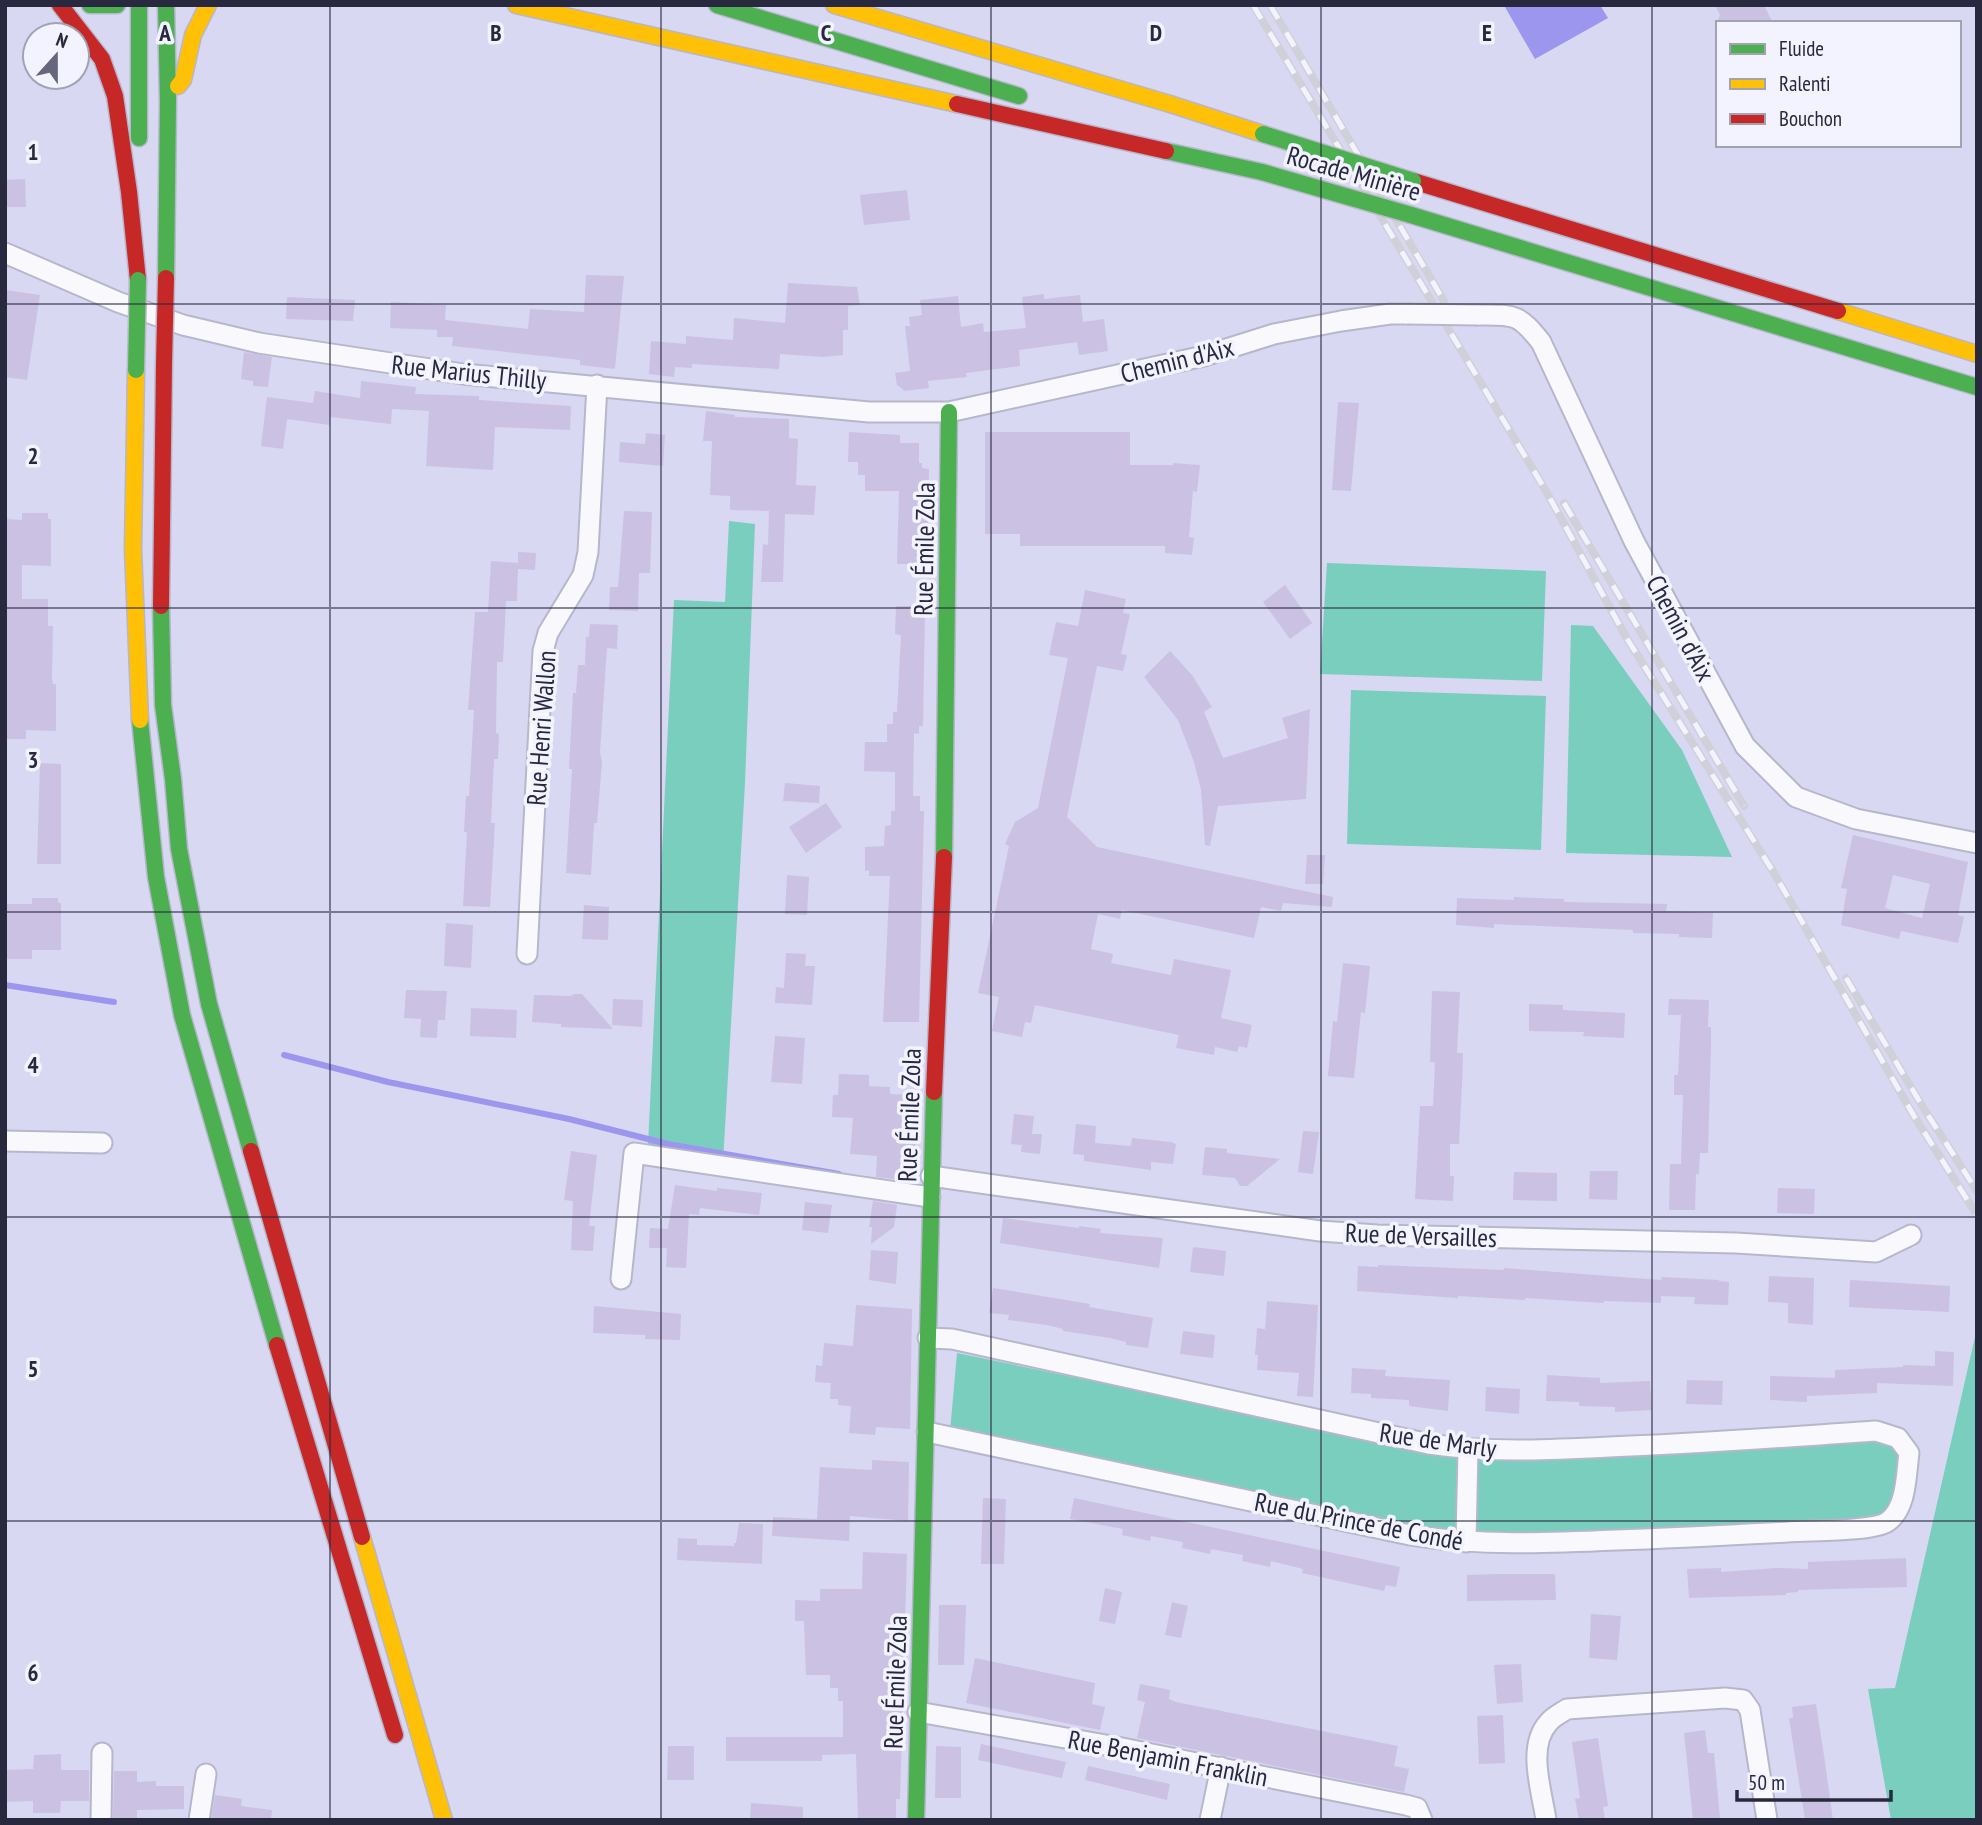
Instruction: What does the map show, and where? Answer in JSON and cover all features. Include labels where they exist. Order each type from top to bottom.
[{"type":"main road","points":[[60,5],[102,59],[115,96],[138,280]]},
{"type":"main road","points":[[90,5],[117,5]]},
{"type":"main road","points":[[139,5],[133,549],[138,704],[156,877],[182,1015],[286,1377],[401,1756]]},
{"type":"main road","points":[[166,5],[168,101],[161,598],[163,705],[179,849],[209,1004],[444,1820]]},
{"type":"main road","points":[[168,101],[183,80],[193,35],[208,5]]},
{"type":"main road","points":[[516,5],[1262,172]]},
{"type":"main road","points":[[717,5],[1037,102]]},
{"type":"main road","name":"Rocade Minière","points":[[834,5],[1170,104],[1977,354]]},
{"type":"main road","points":[[1053,52],[1155,87],[1170,104]]},
{"type":"main road","name":"Rocade Minière","points":[[1077,114],[1977,387]]},
{"type":"main road","name":"Rue Émile Zola","points":[[916,1820],[927,1432],[930,1197],[945,823],[950,436],[948,412]]},
{"type":"street","name":"Rue Marius Thilly","points":[[5,253],[118,302],[183,325],[259,343],[463,374],[869,412],[948,412]]},
{"type":"street","name":"Chemin d'Aix","points":[[948,412],[1204,356],[1274,334],[1340,321],[1390,314],[1510,314],[1526,323],[1541,342],[1634,541],[1745,746],[1796,797],[1856,819],[1977,843]]},
{"type":"street","name":"Rue Henri Wallon","points":[[527,954],[543,650],[548,633],[583,575],[588,552],[597,385]]},
{"type":"street","points":[[5,1141],[102,1143]]},
{"type":"street","points":[[621,1279],[634,1153],[930,1197]]},
{"type":"street","name":"Rue de Versailles","points":[[931,1176],[1320,1231],[1377,1236],[1736,1243],[1875,1252],[1911,1235]]},
{"type":"street","name":"Rue de Marly","points":[[929,1338],[952,1339],[1468,1450],[1653,1446],[1875,1431],[1898,1438],[1909,1453],[1903,1492]]},
{"type":"street","name":"Rue du Prince de Condé","points":[[927,1432],[1410,1535],[1466,1542],[1541,1544],[1862,1527],[1886,1523],[1898,1512],[1903,1492]]},
{"type":"street","points":[[1466,1542],[1468,1450]]},
{"type":"street","points":[[1546,1820],[1536,1749],[1547,1723],[1567,1709],[1725,1698],[1743,1700],[1750,1710],[1767,1820]]},
{"type":"street","name":"Rue Benjamin Franklin","points":[[918,1712],[1221,1767],[1419,1814]]},
{"type":"street","points":[[101,1820],[102,1753]]},
{"type":"street","points":[[1210,1820],[1221,1767]]},
{"type":"street","points":[[199,1820],[206,1774]]},
{"type":"green space","points":[[729,521],[755,524],[745,783],[723,1162],[648,1146],[674,600],[725,602]]},
{"type":"green space","points":[[1327,563],[1546,571],[1542,681],[1320,674]]},
{"type":"green space","points":[[1571,625],[1593,626],[1682,750],[1732,857],[1566,853]]},
{"type":"green space","points":[[1351,690],[1546,696],[1541,850],[1347,844]]},
{"type":"green space","points":[[1977,1328],[1977,1820],[1891,1820],[1868,1689],[1895,1688]]},
{"type":"green space","points":[[957,1353],[1432,1451],[1876,1437],[1889,1442],[1903,1462],[1898,1499],[1879,1518],[1451,1536],[949,1443]]},
{"type":"shaded area","points":[[1600,5],[1608,18],[1535,59],[1505,7]]},
{"type":"building","points":[[1715,5],[1764,5],[1772,21],[1718,21],[1720,15]]},
{"type":"building","points":[[25,179],[26,207],[5,207],[5,180]]},
{"type":"building","points":[[907,190],[910,220],[864,225],[860,195]]},
{"type":"building","points":[[586,275],[624,276],[615,369],[580,365],[580,360],[452,346],[453,337],[437,337],[437,330],[390,328],[391,302],[446,305],[445,320],[528,329],[530,309],[584,312]]},
{"type":"building","points":[[788,283],[857,287],[860,305],[848,306],[848,330],[843,330],[843,355],[823,357],[780,354],[779,369],[692,364],[692,368],[675,367],[674,377],[649,374],[651,341],[686,344],[686,336],[733,340],[734,318],[785,323]]},
{"type":"building","points":[[5,290],[40,295],[27,380],[5,377]]},
{"type":"building","points":[[1044,294],[1044,299],[1080,295],[1083,322],[1104,319],[1108,351],[1079,355],[1077,342],[1019,350],[1020,366],[966,373],[967,377],[928,381],[929,388],[905,391],[897,385],[895,373],[910,371],[905,326],[910,326],[909,317],[922,315],[920,300],[958,296],[961,327],[983,323],[984,332],[1026,328],[1022,297]]},
{"type":"building","points":[[287,297],[355,300],[353,321],[286,319]]},
{"type":"building","points":[[244,352],[272,357],[268,387],[253,386],[253,381],[241,379]]},
{"type":"building","points":[[361,381],[416,387],[415,394],[479,396],[479,400],[571,406],[570,430],[495,427],[493,470],[426,466],[429,411],[392,409],[391,424],[331,417],[329,425],[287,419],[283,449],[261,446],[267,397],[313,403],[315,391],[360,398]]},
{"type":"building","points":[[1338,402],[1359,403],[1351,491],[1332,490]]},
{"type":"building","points":[[706,411],[735,417],[789,419],[789,438],[798,439],[796,485],[816,486],[814,515],[785,514],[783,582],[761,582],[763,544],[768,545],[769,511],[730,510],[730,496],[710,495],[712,441],[703,441]]},
{"type":"building","points":[[849,432],[900,435],[900,443],[919,443],[919,463],[922,463],[922,468],[929,469],[928,524],[924,524],[924,564],[897,564],[899,491],[865,491],[865,475],[858,475],[858,462],[848,462]]},
{"type":"building","points":[[985,432],[1130,432],[1130,465],[1200,465],[1197,492],[1193,491],[1189,537],[1194,538],[1192,555],[1165,553],[1165,546],[1020,546],[1020,534],[985,534]]},
{"type":"building","points":[[646,433],[665,435],[663,466],[619,462],[620,442],[645,444]]},
{"type":"building","points":[[624,511],[652,512],[650,573],[639,573],[638,611],[609,610],[610,587],[618,587]]},
{"type":"building","points":[[22,513],[48,513],[48,519],[51,519],[51,566],[22,565],[22,599],[48,599],[48,626],[53,626],[52,679],[53,684],[56,684],[56,731],[26,730],[26,739],[5,739],[5,519],[22,520]]},
{"type":"building","points":[[518,552],[536,553],[535,570],[518,569],[517,601],[506,601],[503,662],[497,662],[496,733],[499,734],[498,759],[494,759],[491,823],[495,823],[490,907],[463,906],[466,796],[469,796],[474,710],[468,710],[475,612],[488,612],[491,561],[518,563]]},
{"type":"building","points":[[1285,585],[1312,623],[1290,639],[1263,602]]},
{"type":"building","points":[[1085,590],[1126,599],[1123,613],[1130,614],[1121,654],[1127,655],[1123,671],[1097,666],[1067,817],[1097,847],[1333,897],[1332,907],[1283,903],[1281,911],[1261,907],[1254,938],[1122,910],[1120,919],[1098,914],[1091,949],[1113,954],[1111,963],[1171,975],[1174,959],[1231,970],[1221,1018],[1252,1025],[1247,1048],[1239,1046],[1237,1052],[1215,1047],[1214,1055],[1176,1048],[1179,1035],[1035,1005],[1031,1023],[1025,1022],[1022,1037],[992,1031],[999,997],[978,993],[1009,846],[1005,844],[1015,822],[1038,808],[1068,658],[1049,655],[1056,622],[1078,626]]},
{"type":"building","points":[[896,606],[925,606],[923,726],[919,726],[919,734],[914,733],[913,796],[920,796],[920,811],[924,811],[919,1022],[883,1022],[890,876],[869,876],[869,870],[865,871],[865,847],[884,846],[885,826],[891,825],[891,811],[895,811],[895,772],[864,771],[865,742],[887,742],[887,724],[893,724],[893,712],[897,712],[901,635],[895,634]]},
{"type":"building","points":[[590,624],[618,625],[617,649],[607,648],[600,752],[602,762],[591,875],[566,873],[573,693],[576,693],[578,665],[585,665],[586,637],[589,637]]},
{"type":"building","points":[[1170,651],[1192,675],[1212,707],[1204,712],[1223,758],[1288,738],[1282,718],[1310,709],[1306,799],[1218,806],[1210,846],[1205,845],[1201,790],[1194,762],[1178,720],[1144,677]]},
{"type":"building","points":[[40,763],[61,764],[61,864],[37,864]]},
{"type":"building","points":[[785,783],[820,786],[819,803],[783,801]]},
{"type":"building","points":[[826,803],[842,827],[806,853],[789,827]]},
{"type":"building","points":[[1853,835],[1968,862],[1958,915],[1964,917],[1958,943],[1901,931],[1899,939],[1841,925],[1847,889],[1841,888]],"holes":[[[1893,875],[1930,884],[1922,918],[1885,908]]]},
{"type":"building","points":[[1307,855],[1325,855],[1323,884],[1305,884]]},
{"type":"building","points":[[787,875],[809,877],[807,915],[785,914]]},
{"type":"building","points":[[1514,897],[1564,899],[1564,902],[1667,904],[1666,911],[1713,913],[1712,938],[1633,933],[1633,930],[1456,925],[1457,898],[1514,900]]},
{"type":"building","points":[[32,898],[58,898],[58,903],[61,903],[61,950],[32,950],[32,959],[7,959],[5,904],[32,904]]},
{"type":"building","points":[[584,905],[609,907],[608,940],[582,939]]},
{"type":"building","points":[[446,923],[473,925],[471,968],[444,966]]},
{"type":"building","points":[[786,953],[806,954],[805,966],[815,966],[812,1005],[775,1003],[776,987],[784,988]]},
{"type":"building","points":[[1343,963],[1370,966],[1365,1013],[1361,1012],[1354,1078],[1328,1076],[1333,1021],[1337,1022]]},
{"type":"building","points":[[406,990],[447,991],[445,1020],[438,1020],[437,1038],[420,1037],[421,1019],[404,1018]]},
{"type":"building","points":[[1432,991],[1460,992],[1457,1053],[1463,1053],[1462,1085],[1459,1144],[1450,1144],[1450,1176],[1454,1176],[1453,1201],[1415,1199],[1420,1106],[1433,1106],[1435,1062],[1430,1062]]},
{"type":"building","points":[[582,994],[613,1029],[561,1027],[561,1024],[532,1022],[534,995]]},
{"type":"building","points":[[613,999],[643,1000],[642,1027],[612,1025]]},
{"type":"building","points":[[1669,999],[1709,1000],[1708,1027],[1711,1027],[1711,1046],[1708,1153],[1700,1153],[1699,1174],[1696,1174],[1695,1210],[1669,1210],[1670,1164],[1681,1164],[1683,1095],[1674,1095],[1674,1075],[1678,1075],[1681,1015],[1668,1015]]},
{"type":"building","points":[[1529,1004],[1563,1005],[1563,1010],[1625,1013],[1624,1038],[1583,1036],[1584,1032],[1529,1031]]},
{"type":"building","points":[[471,1008],[517,1010],[516,1038],[470,1036]]},
{"type":"building","points":[[775,1036],[805,1038],[802,1084],[771,1082]]},
{"type":"building","points":[[839,1074],[869,1075],[869,1086],[890,1087],[890,1094],[917,1095],[914,1178],[902,1176],[901,1180],[876,1177],[877,1156],[850,1154],[853,1118],[832,1117],[833,1095],[838,1095]]},
{"type":"building","points":[[1014,1114],[1034,1116],[1032,1134],[1042,1134],[1040,1154],[1021,1152],[1022,1145],[1011,1144]]},
{"type":"building","points":[[1076,1124],[1096,1126],[1095,1143],[1131,1146],[1132,1138],[1176,1144],[1173,1164],[1151,1162],[1151,1170],[1084,1161],[1084,1155],[1073,1154]]},
{"type":"building","points":[[1303,1131],[1319,1132],[1313,1174],[1298,1172]]},
{"type":"building","points":[[1205,1147],[1227,1149],[1227,1153],[1280,1159],[1247,1186],[1240,1186],[1235,1178],[1202,1175]]},
{"type":"building","points":[[571,1151],[597,1155],[589,1226],[595,1226],[593,1251],[571,1250],[573,1201],[564,1200]]},
{"type":"building","points":[[1590,1171],[1618,1171],[1617,1200],[1589,1199]]},
{"type":"building","points":[[1514,1172],[1557,1173],[1557,1201],[1513,1200]]},
{"type":"building","points":[[675,1185],[717,1191],[717,1188],[762,1193],[759,1215],[700,1208],[699,1215],[689,1214],[686,1268],[666,1267],[667,1248],[649,1248],[650,1228],[668,1229]]},
{"type":"building","points":[[1778,1188],[1815,1189],[1814,1214],[1777,1213]]},
{"type":"building","points":[[873,1201],[897,1205],[894,1227],[871,1244],[872,1227],[869,1227]]},
{"type":"building","points":[[805,1202],[832,1205],[828,1233],[802,1230]]},
{"type":"building","points":[[1003,1218],[1101,1229],[1100,1233],[1163,1238],[1159,1268],[1000,1243]]},
{"type":"building","points":[[1193,1247],[1226,1251],[1224,1276],[1190,1272]]},
{"type":"building","points":[[871,1250],[898,1252],[896,1284],[869,1280]]},
{"type":"building","points":[[1358,1266],[1504,1268],[1661,1280],[1662,1277],[1719,1280],[1729,1282],[1728,1305],[1694,1304],[1695,1297],[1661,1296],[1661,1303],[1604,1303],[1357,1291]]},
{"type":"building","points":[[1769,1276],[1814,1278],[1813,1325],[1788,1323],[1788,1303],[1768,1302]]},
{"type":"building","points":[[1850,1280],[1950,1286],[1949,1312],[1849,1307]]},
{"type":"building","points":[[993,1288],[1090,1304],[1089,1307],[1153,1318],[1148,1348],[1126,1345],[1126,1342],[1110,1338],[1063,1331],[1047,1325],[1008,1320],[1009,1315],[989,1313]]},
{"type":"building","points":[[1267,1301],[1318,1305],[1313,1397],[1297,1396],[1299,1373],[1257,1370],[1257,1328],[1265,1329]]},
{"type":"building","points":[[856,1305],[912,1309],[910,1429],[876,1427],[875,1435],[849,1433],[851,1406],[838,1405],[838,1399],[830,1399],[831,1383],[815,1382],[816,1365],[822,1366],[824,1343],[853,1346]]},
{"type":"building","points":[[594,1306],[681,1314],[680,1340],[645,1339],[645,1335],[593,1333]]},
{"type":"building","points":[[1183,1331],[1215,1335],[1213,1358],[1180,1354]]},
{"type":"building","points":[[1935,1351],[1954,1352],[1953,1386],[1877,1383],[1877,1393],[1807,1396],[1807,1402],[1770,1400],[1770,1376],[1835,1378],[1835,1370],[1903,1365],[1935,1366]]},
{"type":"building","points":[[1352,1368],[1386,1370],[1385,1376],[1450,1380],[1448,1411],[1409,1406],[1409,1400],[1371,1398],[1371,1394],[1351,1393]]},
{"type":"building","points":[[1547,1375],[1600,1378],[1600,1383],[1650,1381],[1652,1410],[1615,1412],[1615,1407],[1579,1406],[1579,1402],[1546,1401]]},
{"type":"building","points":[[1687,1380],[1723,1381],[1722,1405],[1686,1404]]},
{"type":"building","points":[[1486,1387],[1520,1389],[1519,1414],[1485,1411]]},
{"type":"building","points":[[872,1460],[909,1462],[908,1521],[850,1516],[849,1541],[772,1536],[773,1517],[817,1519],[820,1467],[872,1470]]},
{"type":"building","points":[[983,1498],[1006,1499],[1004,1564],[981,1564]]},
{"type":"building","points":[[1074,1498],[1400,1567],[1396,1587],[1386,1585],[1384,1591],[1302,1573],[1303,1569],[1271,1561],[1270,1567],[1242,1561],[1243,1555],[1211,1549],[1210,1554],[1182,1548],[1183,1542],[1151,1536],[1150,1541],[1122,1535],[1123,1529],[1070,1519]]},
{"type":"building","points":[[739,1523],[763,1524],[762,1564],[677,1560],[678,1538],[697,1539],[697,1545],[734,1546]]},
{"type":"building","points":[[863,1552],[907,1554],[900,1799],[896,1799],[896,1820],[858,1820],[856,1754],[822,1755],[822,1761],[726,1761],[726,1737],[843,1737],[843,1701],[838,1701],[838,1688],[830,1688],[830,1675],[806,1675],[804,1621],[795,1621],[795,1600],[820,1601],[820,1589],[862,1589]]},
{"type":"building","points":[[1906,1558],[1907,1587],[1798,1590],[1786,1595],[1689,1598],[1687,1569],[1721,1568],[1721,1572],[1776,1568],[1808,1569],[1808,1562]]},
{"type":"building","points":[[1555,1574],[1556,1600],[1467,1601],[1467,1575]]},
{"type":"building","points":[[1105,1588],[1122,1592],[1115,1624],[1099,1621]]},
{"type":"building","points":[[1172,1602],[1188,1606],[1181,1638],[1165,1635]]},
{"type":"building","points":[[939,1605],[966,1605],[964,1665],[938,1665]]},
{"type":"building","points":[[1591,1614],[1621,1616],[1617,1660],[1589,1658]]},
{"type":"building","points":[[975,1658],[1095,1683],[1092,1704],[1105,1707],[1100,1730],[966,1703]]},
{"type":"building","points":[[1521,1664],[1523,1702],[1497,1704],[1494,1665]]},
{"type":"building","points":[[1140,1684],[1170,1690],[1169,1699],[1176,1702],[1398,1746],[1394,1766],[1409,1769],[1404,1792],[1137,1738],[1145,1702],[1137,1700]]},
{"type":"building","points":[[1816,1704],[1833,1820],[1805,1820],[1789,1718],[1793,1718],[1792,1707]]},
{"type":"building","points":[[1503,1715],[1505,1763],[1479,1764],[1477,1716]]},
{"type":"building","points":[[1705,1730],[1708,1753],[1714,1753],[1720,1818],[1693,1820],[1684,1733]]},
{"type":"building","points":[[1598,1738],[1608,1806],[1603,1807],[1605,1820],[1579,1820],[1575,1799],[1580,1798],[1572,1742]]},
{"type":"building","points":[[981,1744],[1066,1762],[1062,1778],[978,1760]]},
{"type":"building","points":[[668,1746],[694,1746],[694,1780],[667,1780]]},
{"type":"building","points":[[936,1746],[961,1747],[961,1798],[935,1798]]},
{"type":"building","points":[[61,1754],[61,1770],[89,1770],[89,1801],[61,1801],[60,1813],[33,1813],[33,1801],[5,1802],[5,1770],[33,1769],[34,1755]]},
{"type":"building","points":[[1088,1766],[1170,1784],[1167,1800],[1085,1780]]},
{"type":"building","points":[[114,1771],[137,1771],[137,1782],[156,1781],[156,1786],[184,1786],[184,1809],[137,1810],[137,1819],[113,1819]]},
{"type":"building","points":[[215,1795],[242,1799],[241,1806],[272,1810],[271,1820],[211,1820]]},
{"type":"building","points":[[751,1803],[803,1807],[803,1820],[750,1820]]},
{"type":"waterway","points":[[5,985],[114,1002]]},
{"type":"waterway","points":[[284,1055],[388,1082],[569,1119],[668,1144],[839,1174]]},
{"type":"railway","points":[[1253,5],[1546,491],[1626,637],[1774,873],[1914,1116],[1977,1215]]},
{"type":"railway","points":[[1270,5],[1444,301]]},
{"type":"railway","points":[[1564,503],[1744,806]]},
{"type":"railway","points":[[1846,978],[1924,1109],[1977,1191]]},
{"type":"traffic: fast","points":[[90,5],[117,5]]},
{"type":"traffic: fast","points":[[139,5],[139,138]]},
{"type":"traffic: fast","points":[[166,5],[166,278]]},
{"type":"traffic: fast","points":[[717,5],[1019,96]]},
{"type":"traffic: fast","points":[[1263,134],[1413,181]]},
{"type":"traffic: fast","points":[[1166,151],[1262,172]]},
{"type":"traffic: fast","points":[[1262,172],[1411,215]]},
{"type":"traffic: fast","points":[[1411,215],[1977,387]]},
{"type":"traffic: fast","points":[[136,370],[138,280]]},
{"type":"traffic: fast","points":[[944,857],[949,412]]},
{"type":"traffic: fast","points":[[161,606],[163,705],[179,849],[209,1004],[251,1151]]},
{"type":"traffic: fast","points":[[140,720],[156,877],[182,1015],[277,1345]]},
{"type":"traffic: fast","points":[[916,1820],[934,1092]]},
{"type":"traffic: slow","points":[[178,86],[183,80],[193,35],[208,5]]},
{"type":"traffic: slow","points":[[516,5],[957,104]]},
{"type":"traffic: slow","points":[[834,5],[1263,134]]},
{"type":"traffic: slow","points":[[1838,311],[1977,354]]},
{"type":"traffic: slow","points":[[136,370],[133,549],[140,720]]},
{"type":"traffic: slow","points":[[362,1537],[444,1820]]},
{"type":"traffic: jam","points":[[60,5],[102,59],[115,96],[138,280]]},
{"type":"traffic: jam","points":[[957,104],[1166,151]]},
{"type":"traffic: jam","points":[[1413,181],[1838,311]]},
{"type":"traffic: jam","points":[[164,364],[166,278]]},
{"type":"traffic: jam","points":[[161,606],[164,364]]},
{"type":"traffic: jam","points":[[934,1092],[944,857]]},
{"type":"traffic: jam","points":[[251,1151],[362,1537]]},
{"type":"traffic: jam","points":[[277,1345],[395,1735]]}]
